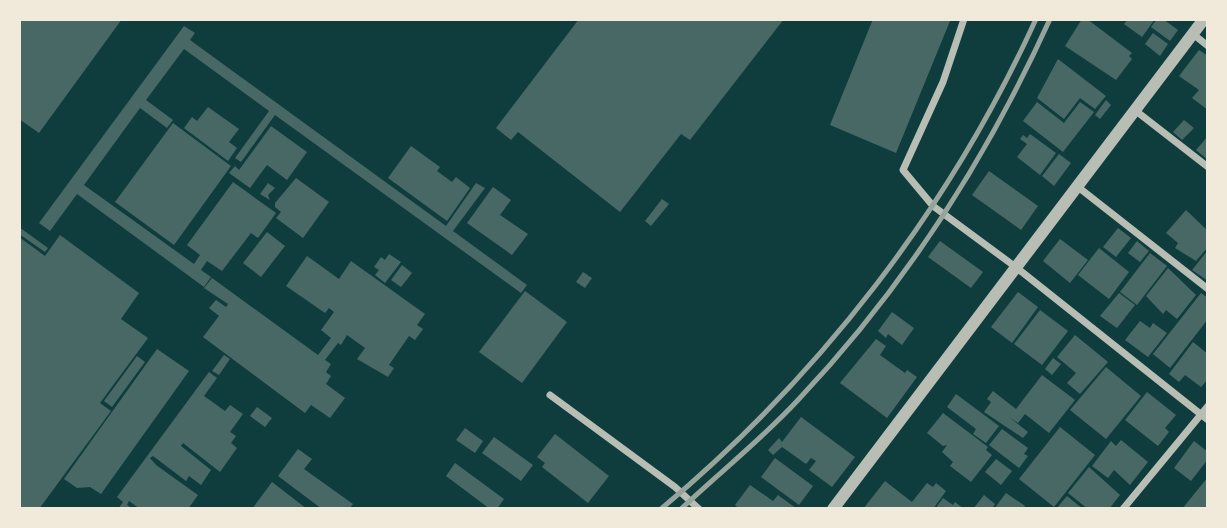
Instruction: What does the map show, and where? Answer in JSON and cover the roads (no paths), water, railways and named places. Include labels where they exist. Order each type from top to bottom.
[{"type":"street","points":[[964,19],[943,82],[903,170],[933,206],[1017,268],[1208,420]]},
{"type":"street","points":[[833,509],[1205,19]]},
{"type":"street","points":[[1193,34],[1208,46]]},
{"type":"street","points":[[1136,111],[1208,167]]},
{"type":"street","points":[[1078,187],[1208,289]]},
{"type":"street","points":[[550,395],[675,486],[699,509]]},
{"type":"street","points":[[1124,509],[1199,413],[1208,406]]},
{"type":"railway","points":[[661,509],[719,458],[775,403],[876,285],[963,157],[1002,89],[1036,19]]},
{"type":"railway","points":[[681,509],[784,414],[873,313],[940,220],[970,171],[999,122],[1050,19]]}]
